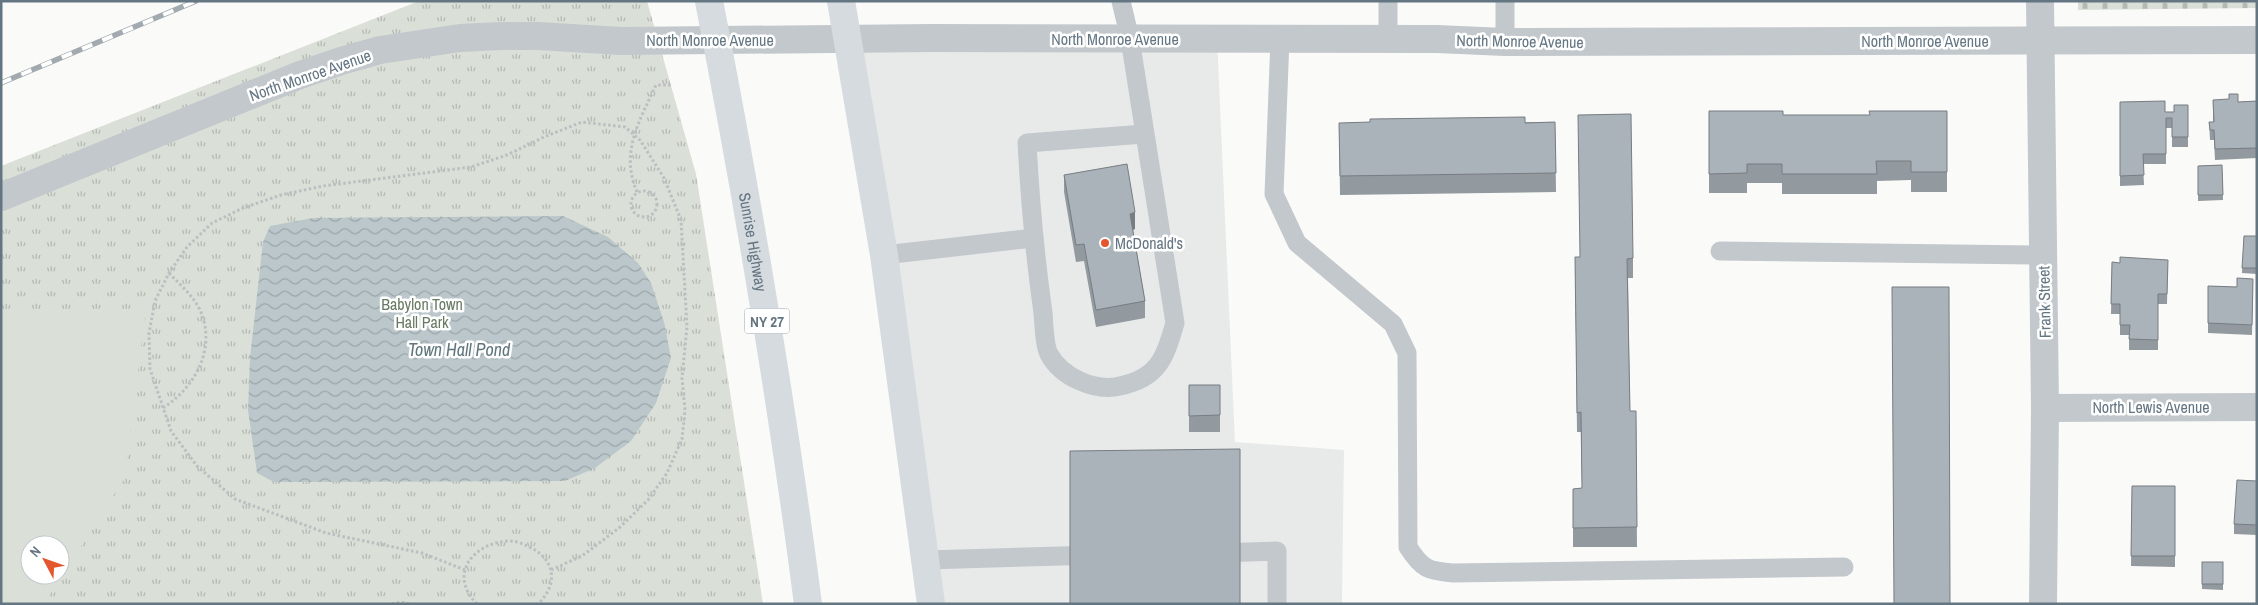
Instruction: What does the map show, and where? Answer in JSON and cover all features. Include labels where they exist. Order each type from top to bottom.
[{"type":"highway","name":"Sunrise Highway","points":[[709,1],[770,340],[789,456],[808,604]]},
{"type":"highway","points":[[841,1],[884,255],[932,604]]},
{"type":"street","name":"Frank Street","points":[[2040,1],[2045,408],[2043,604]]},
{"type":"street","name":"North Monroe Avenue","points":[[1,197],[341,61],[380,50],[460,38],[501,36],[621,41],[1388,39],[1505,42],[2257,40]]},
{"type":"street","name":"North Lewis Avenue","points":[[2045,408],[2257,407]]},
{"type":"lane","points":[[1121,1],[1130,39],[1175,323],[1165,358],[1144,379],[1118,387],[1090,386],[1064,372],[1048,353],[1033,238],[1027,143],[1144,134]]},
{"type":"lane","points":[[1388,1],[1388,39]]},
{"type":"lane","points":[[1505,1],[1505,42]]},
{"type":"lane","points":[[1280,39],[1274,194],[1297,243],[1392,324],[1407,353],[1408,547],[1418,562],[1432,571],[1453,573],[1844,567]]},
{"type":"lane","points":[[884,255],[1033,238]]},
{"type":"lane","points":[[1720,251],[2043,256]]},
{"type":"lane","points":[[1199,553],[1277,551],[1277,604]]},
{"type":"lane","points":[[927,560],[1110,555]]},
{"type":"path","points":[[637,192],[631,177],[629,163],[634,134],[656,85],[671,85]]},
{"type":"path","points":[[464,570],[422,553],[326,533],[235,499],[197,466],[171,431],[150,369],[149,333],[155,302],[168,273],[187,247],[212,223],[243,208],[281,195],[323,186],[471,167],[507,155],[544,137],[582,122],[625,127],[640,140],[664,178],[680,220],[687,327],[682,378],[685,410],[682,439],[667,473],[648,500],[619,528],[582,556],[551,570]]},
{"type":"path","points":[[645,191],[655,198],[656,206],[652,213],[644,216],[633,211],[631,203],[637,192],[645,191]]},
{"type":"path","points":[[163,408],[178,398],[202,363],[206,337],[201,312],[190,294],[168,273]]},
{"type":"path","points":[[477,604],[467,594],[462,580],[464,570],[478,552],[493,544],[511,541],[527,545],[541,554],[549,563],[552,578],[549,590],[538,604]]},
{"type":"path","points":[[392,604],[400,602],[409,604]]},
{"type":"shaded area","points":[[848,39],[1217,39],[1235,442],[1344,450],[1342,604],[931,604]]},
{"type":"green space","name":"Babylon Town Hall Park","points":[[419,1],[647,1],[696,174],[763,604],[1,604],[1,166]]},
{"type":"green space","points":[[2078,1],[2257,1],[2257,8],[2078,10]]},
{"type":"green space","points":[[146,310],[124,479],[70,563],[70,535],[20,535],[20,585],[56,585],[44,604],[1,604],[1,317]]},
{"type":"water","name":"Town Hall Pond","points":[[563,216],[608,237],[638,263],[651,283],[664,322],[671,358],[656,403],[631,441],[595,468],[565,481],[274,482],[257,473],[248,410],[250,358],[263,242],[270,226],[313,218]]},
{"type":"building","points":[[2229,94],[2238,94],[2238,102],[2257,101],[2257,148],[2215,149],[2214,130],[2210,130],[2209,122],[2214,122],[2213,100],[2229,99]]},
{"type":"building","points":[[2165,101],[2165,112],[2174,112],[2174,105],[2188,105],[2188,137],[2172,137],[2172,118],[2166,118],[2166,154],[2143,154],[2144,175],[2120,176],[2120,102]]},
{"type":"building","points":[[1709,111],[1783,111],[1783,115],[1870,115],[1869,111],[1947,111],[1947,172],[1911,172],[1911,161],[1876,161],[1877,174],[1782,174],[1782,164],[1747,164],[1747,173],[1709,174]]},
{"type":"building","points":[[1631,114],[1633,258],[1627,259],[1630,411],[1636,411],[1637,527],[1573,528],[1573,489],[1582,488],[1581,412],[1577,413],[1575,257],[1580,257],[1578,115]]},
{"type":"building","points":[[1525,117],[1525,123],[1555,122],[1556,173],[1340,176],[1339,123],[1370,122],[1370,119]]},
{"type":"building","points":[[1127,164],[1135,212],[1130,214],[1145,301],[1096,310],[1084,244],[1076,245],[1064,175]]},
{"type":"building","points":[[2222,165],[2223,195],[2198,195],[2198,166]]},
{"type":"building","points":[[2244,236],[2257,236],[2257,268],[2242,268]]},
{"type":"building","points":[[2120,257],[2168,260],[2167,294],[2158,294],[2158,340],[2129,339],[2130,325],[2120,325],[2120,304],[2111,304],[2112,262],[2120,263]]},
{"type":"building","points":[[2237,278],[2253,279],[2252,325],[2208,323],[2208,286],[2237,287]]},
{"type":"building","points":[[1892,287],[1949,287],[1950,604],[1894,604]]},
{"type":"building","points":[[1189,385],[1220,385],[1220,415],[1189,416]]},
{"type":"building","points":[[1240,449],[1240,604],[1070,604],[1070,451]]},
{"type":"building","points":[[2237,480],[2257,481],[2257,525],[2234,524]]},
{"type":"building","points":[[2132,486],[2175,486],[2175,556],[2131,556]]},
{"type":"building","points":[[2202,562],[2223,562],[2223,584],[2202,584]]},
{"type":"railway","points":[[1,83],[196,1]]},
{"type":"place","name":"McDonald's","points":[[1105,243]]}]
